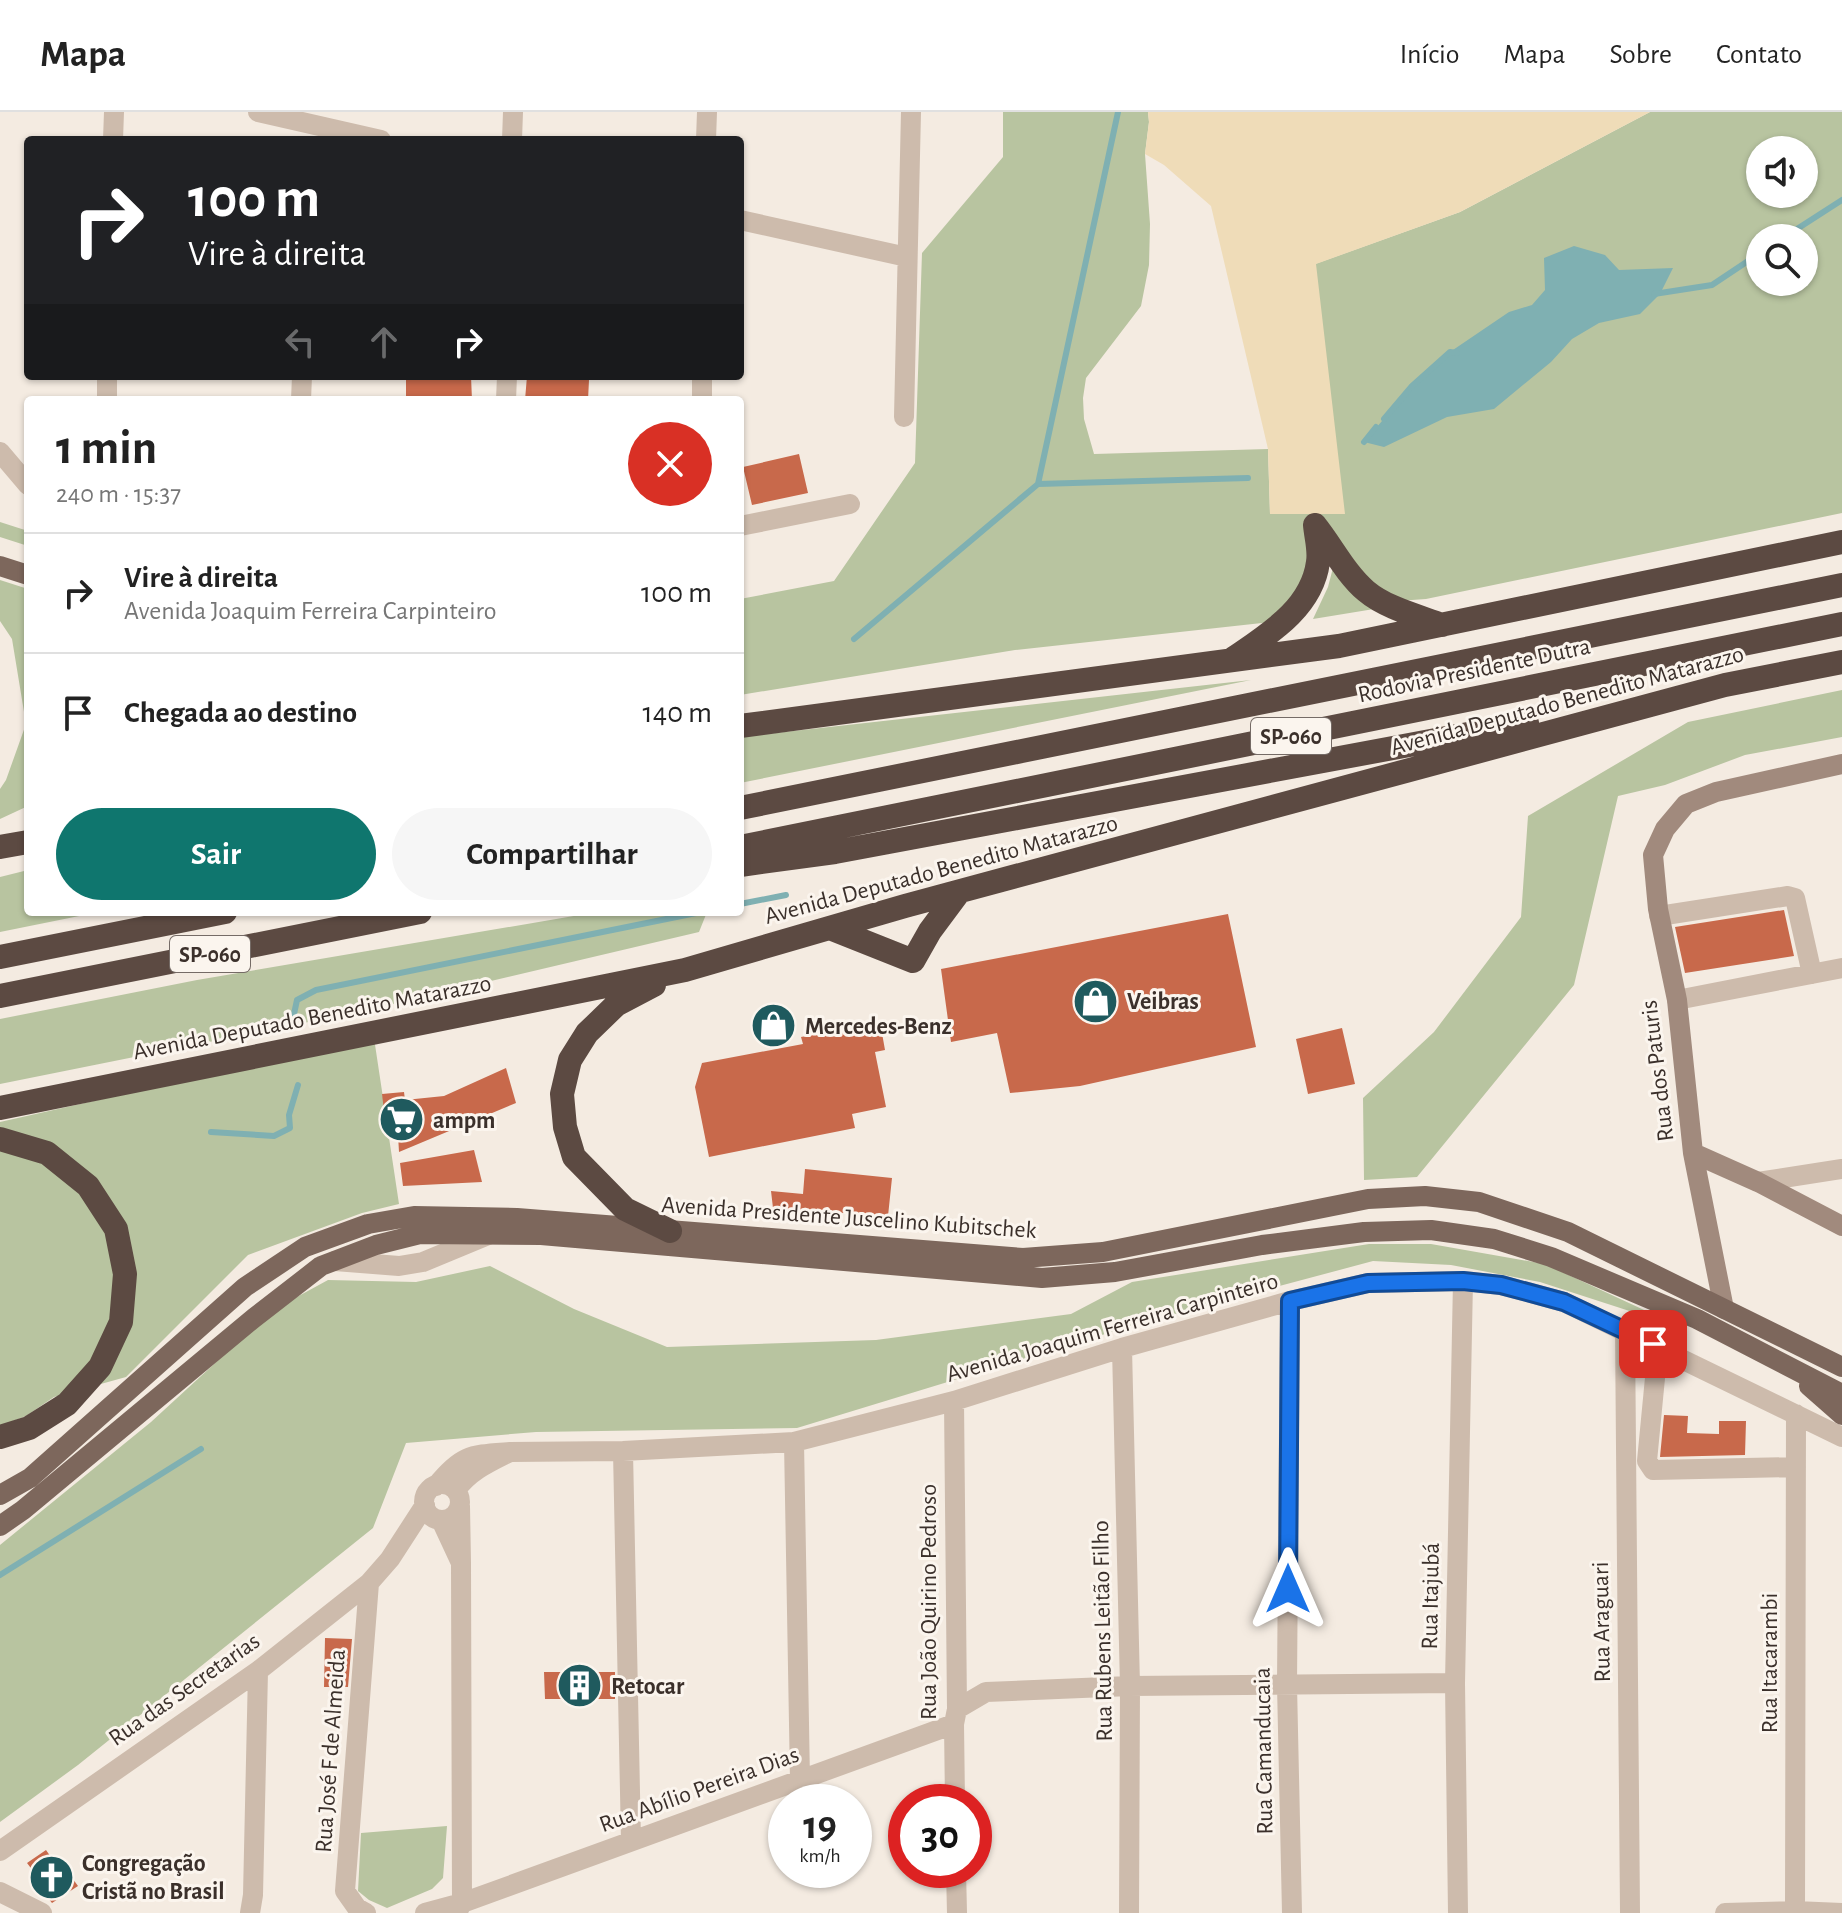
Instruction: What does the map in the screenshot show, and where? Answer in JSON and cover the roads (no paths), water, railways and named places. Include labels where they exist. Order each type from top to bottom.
[{"type":"highway","points":[[1227,662],[1295,611],[1307,596],[1319,559],[1315,525],[1334,548],[1351,577],[1369,594],[1442,625]]},
{"type":"highway","points":[[744,725],[1339,646],[1842,542]]},
{"type":"highway","name":"Rodovia Presidente Dutra","points":[[744,807],[1842,585]]},
{"type":"highway","name":"Rodovia Presidente Dutra","points":[[744,846],[1842,624]]},
{"type":"highway","name":"Avenida Deputado Benedito Matarazzo","points":[[0,1108],[685,970],[959,892],[1725,685],[1842,662]]},
{"type":"highway","points":[[744,864],[835,852],[1325,763],[1725,685]]},
{"type":"highway","points":[[0,847],[24,843]]},
{"type":"highway","points":[[830,928],[913,961],[930,931],[959,892]]},
{"type":"highway","name":"SP-060","points":[[0,957],[205,916]]},
{"type":"highway","name":"SP-060","points":[[0,996],[400,916]]},
{"type":"highway","points":[[670,1231],[625,1209],[574,1157],[565,1127],[562,1094],[570,1060],[587,1033],[616,1005],[685,970]]},
{"type":"highway","points":[[0,1139],[47,1153],[88,1186],[116,1229],[125,1274],[121,1322],[100,1367],[67,1404],[29,1428],[0,1437]]},
{"type":"main road","points":[[0,566],[24,574]]},
{"type":"main road","name":"Rua dos Paturis","points":[[1724,1309],[1693,1153],[1677,1000],[1659,916],[1653,855],[1665,829],[1686,804],[1716,792],[1842,764]]},
{"type":"main road","points":[[1693,1153],[1758,1182],[1842,1226]]},
{"type":"main road","name":"Avenida Presidente Juscelino Kubitschek","points":[[0,1495],[30,1478],[245,1287],[305,1247],[368,1224],[414,1216],[517,1218],[1023,1258],[1103,1252],[1368,1199],[1425,1196],[1479,1202],[1568,1232],[1842,1367]]},
{"type":"main road","name":"Avenida Presidente Juscelino Kubitschek","points":[[0,1526],[321,1266],[376,1245],[420,1234],[493,1233],[1042,1278],[1115,1272],[1262,1245],[1364,1232],[1431,1230],[1494,1239],[1551,1257],[1697,1319],[1842,1394]]},
{"type":"main road","points":[[1791,1370],[1842,1415]]},
{"type":"main road","points":[[0,1484],[30,1478]]},
{"type":"street","points":[[113,136],[114,112]]},
{"type":"street","points":[[258,112],[362,136]]},
{"type":"street","points":[[512,136],[513,112]]},
{"type":"street","points":[[706,136],[707,112]]},
{"type":"street","points":[[904,417],[911,112]]},
{"type":"street","points":[[744,221],[907,257]]},
{"type":"street","points":[[0,452],[24,480]]},
{"type":"street","points":[[744,525],[850,504]]},
{"type":"street","points":[[1659,916],[1788,896],[1795,898],[1812,974]]},
{"type":"street","points":[[1677,1000],[1842,968]]},
{"type":"street","points":[[1758,1182],[1842,1169]]},
{"type":"street","points":[[335,1261],[399,1266],[423,1262],[493,1233]]},
{"type":"street","name":"Avenida Joaquim Ferreira Carpinteiro","points":[[450,1494],[478,1467],[510,1452],[623,1451],[794,1442],[954,1401],[1122,1348],[1290,1301],[1368,1283],[1463,1281],[1530,1291],[1564,1302],[1842,1437]]},
{"type":"street","name":"Rua Itajubá","points":[[1458,1913],[1455,1683],[1463,1281]]},
{"type":"street","name":"Rua Camanducaia","points":[[1290,1301],[1287,1685],[1292,1913]]},
{"type":"street","name":"Rua Araguari","points":[[1625,1330],[1630,1913]]},
{"type":"street","name":"Rua Rubens Leitão Filho","points":[[1122,1348],[1130,1686],[1129,1913]]},
{"type":"street","points":[[1655,1378],[1647,1461],[1653,1470],[1796,1467]]},
{"type":"street","name":"Rua João Quirino Pedroso","points":[[954,1401],[955,1784]]},
{"type":"street","name":"Rua Itacarambi","points":[[1795,1912],[1796,1414]]},
{"type":"street","points":[[794,1442],[800,1780]]},
{"type":"street","points":[[623,1451],[631,1841]]},
{"type":"street","name":"Rua das Secretarias","points":[[0,1851],[258,1671],[369,1583],[435,1514],[427,1493],[450,1494]]},
{"type":"street","points":[[435,1514],[451,1518],[450,1494]]},
{"type":"street","points":[[425,1913],[460,1908],[461,1563],[450,1494]]},
{"type":"street","points":[[435,1514],[461,1563]]},
{"type":"street","name":"Rua José F de Almeida","points":[[366,1913],[357,1908],[345,1891],[369,1583]]},
{"type":"street","points":[[250,1913],[253,1895],[258,1671]]},
{"type":"street","name":"Rua Abílio Pereira Dias","points":[[460,1908],[631,1841],[800,1780],[956,1717],[986,1692],[1130,1686],[1455,1683]]},
{"type":"street","points":[[956,1888],[957,1913]]},
{"type":"street","points":[[0,1892],[42,1913]]},
{"type":"street","points":[[1725,1913],[1842,1913]]},
{"type":"water","points":[[1574,246],[1605,255],[1619,270],[1673,268],[1660,294],[1640,314],[1599,323],[1572,339],[1551,362],[1494,409],[1447,417],[1384,447],[1364,442],[1412,386],[1450,352],[1509,312],[1532,305],[1545,290],[1544,258]]},
{"type":"waterway","points":[[1038,484],[1118,112]]},
{"type":"waterway","points":[[1805,224],[1842,200]]},
{"type":"waterway","points":[[1654,294],[1712,285],[1746,262]]},
{"type":"waterway","points":[[1384,419],[1412,386],[1450,352],[1457,353]]},
{"type":"waterway","points":[[1364,442],[1376,427]]},
{"type":"waterway","points":[[854,639],[1038,484],[1248,478]]},
{"type":"waterway","points":[[744,903],[786,895]]},
{"type":"waterway","points":[[294,1014],[297,1000],[316,990],[681,916]]},
{"type":"waterway","points":[[211,1132],[274,1136],[290,1128],[289,1115],[298,1085]]},
{"type":"waterway","points":[[0,1575],[201,1449]]},
{"type":"place","name":"Veibras","points":[[1096,1001]]},
{"type":"place","name":"Mercedes-Benz","points":[[774,1026]]},
{"type":"place","name":"ampm","points":[[402,1120]]},
{"type":"place","name":"Retocar","points":[[580,1686]]},
{"type":"place","name":"Congregação Cristã no Brasil","points":[[51,1877]]}]
